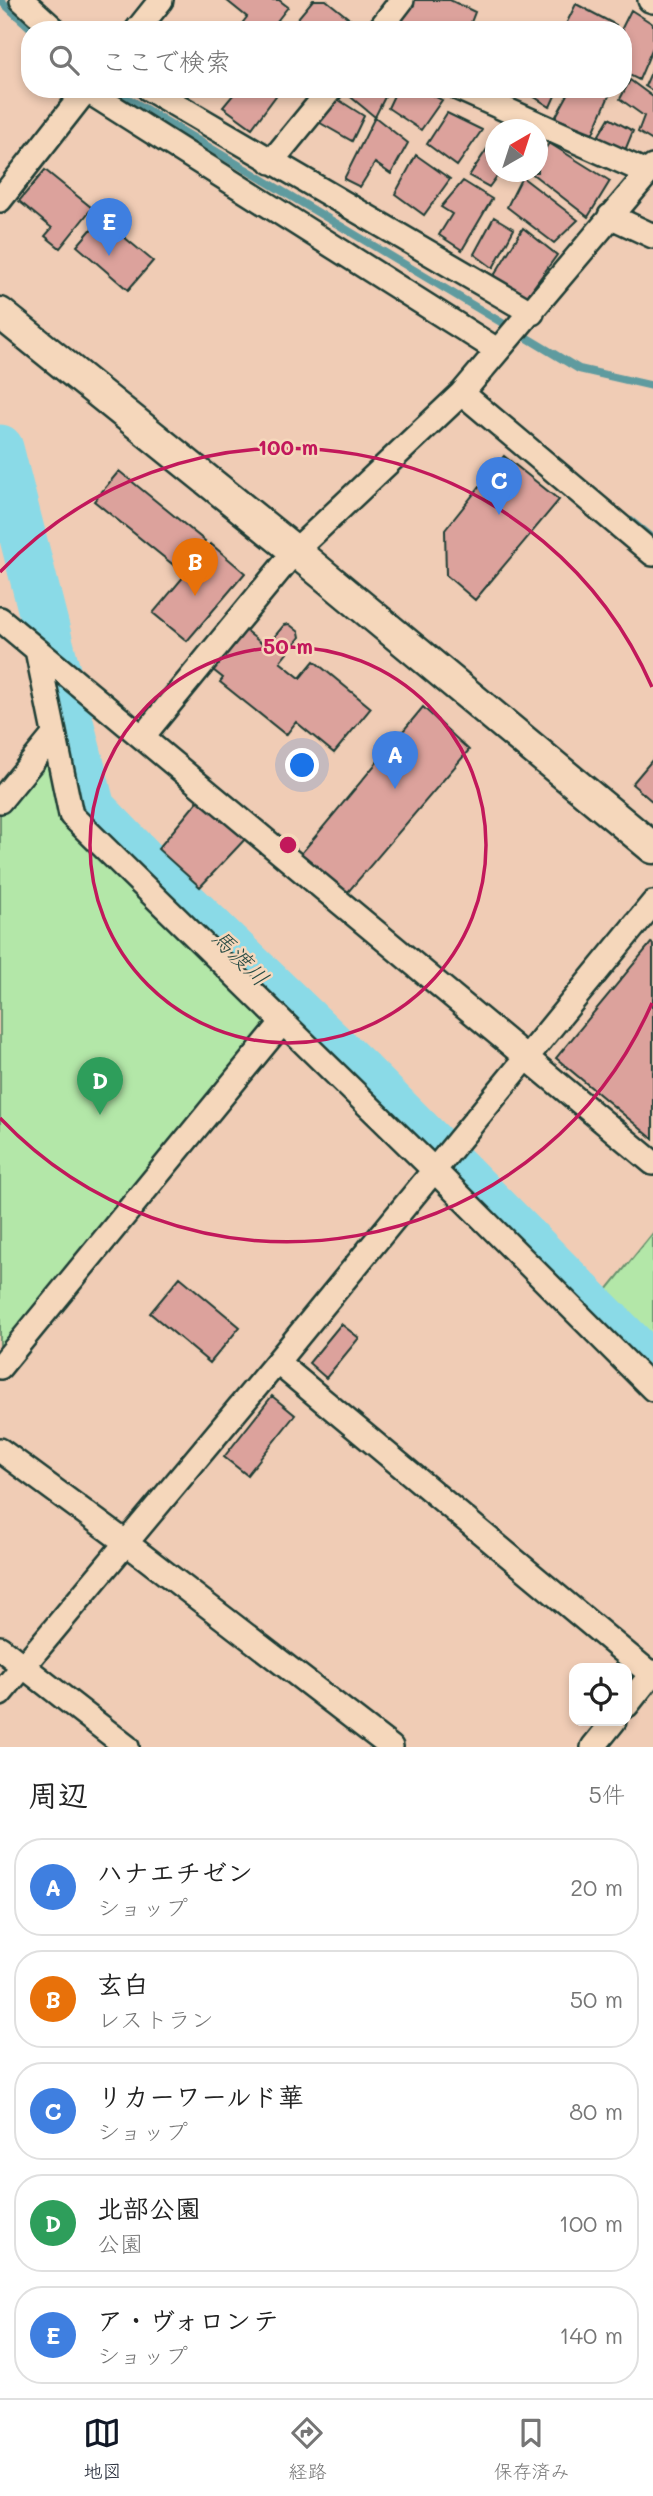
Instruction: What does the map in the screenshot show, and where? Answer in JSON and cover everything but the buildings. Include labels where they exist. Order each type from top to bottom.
[{"type":"street","points":[[22,0],[45,21]]},
{"type":"street","points":[[144,21],[161,0]]},
{"type":"street","points":[[386,21],[402,0]]},
{"type":"street","points":[[0,200],[81,98]]},
{"type":"street","points":[[100,98],[497,350]]},
{"type":"street","points":[[164,98],[532,313]]},
{"type":"street","points":[[271,162],[324,98]]},
{"type":"street","points":[[143,736],[295,551],[462,393],[650,170],[481,98]]},
{"type":"street","points":[[610,216],[653,236]]},
{"type":"street","points":[[0,313],[295,551],[653,848]]},
{"type":"street","points":[[462,393],[653,554]]},
{"type":"street","points":[[0,619],[653,1163]]},
{"type":"street","points":[[37,650],[71,816],[434,1170],[653,1389]]},
{"type":"street","points":[[0,801],[54,735]]},
{"type":"street","points":[[0,1694],[277,1362],[653,903]]},
{"type":"street","points":[[0,1367],[282,1023]]},
{"type":"street","points":[[277,1362],[652,1674],[632,1699]]},
{"type":"street","points":[[0,1450],[125,1542],[391,1747]]},
{"type":"street","points":[[0,1648],[127,1747]]},
{"type":"street","points":[[593,1747],[610,1726]]},
{"type":"green space","points":[[53,740],[69,817],[275,1024],[0,1362],[0,804]]},
{"type":"green space","points":[[653,1233],[653,1360],[598,1301]]},
{"type":"waterway","points":[[0,0],[23,21]]},
{"type":"waterway","points":[[127,98],[579,369],[653,386]]},
{"type":"waterway","name":"馬渡川","points":[[0,448],[92,808],[182,901],[359,1071],[653,1367]]},
{"type":"waterway","points":[[631,521],[653,539]]},
{"type":"place","name":"ア・ヴォロンテ","points":[[109,256]]},
{"type":"place","name":"リカーワールド華","points":[[499,515]]},
{"type":"place","name":"玄白","points":[[195,596]]},
{"type":"place","name":"ハナエチゼン","points":[[395,789]]},
{"type":"place","name":"北部公園","points":[[100,1115]]}]
